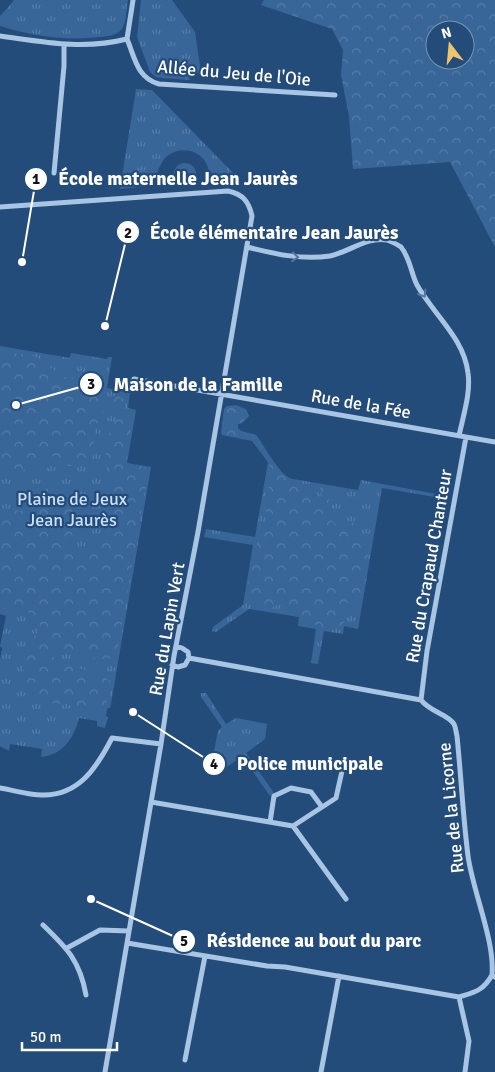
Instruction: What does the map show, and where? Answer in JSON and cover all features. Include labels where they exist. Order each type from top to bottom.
[{"type":"street","points":[[0,36],[64,45],[113,42],[127,38],[133,0]]},
{"type":"street","name":"Allée du Jeu de l'Oie","points":[[127,38],[141,73],[145,78],[159,84],[335,95]]},
{"type":"street","points":[[54,173],[64,66],[64,45]]},
{"type":"street","name":"Rue du Lapin Vert","points":[[0,206],[228,191],[240,195],[250,206],[252,216],[198,532],[172,665],[162,744],[105,1072]]},
{"type":"street","points":[[247,247],[277,255],[299,258],[331,256],[377,240],[392,242],[401,247],[408,258],[416,282],[430,305],[454,336],[467,364],[468,381],[459,436]]},
{"type":"street","name":"Rue de la Fée","points":[[134,379],[495,442]]},
{"type":"street","name":"Rue du Crapaud Chanteur","points":[[422,700],[428,651],[466,437]]},
{"type":"street","points":[[172,665],[186,665],[189,658],[188,652],[176,646]]},
{"type":"street","points":[[189,658],[422,700]]},
{"type":"street","name":"Rue de la Licorne","points":[[422,700],[431,710],[448,718],[454,725],[457,736],[468,856],[475,889],[491,940],[493,976]]},
{"type":"street","points":[[0,788],[43,795],[65,791],[82,782],[99,763],[112,738],[162,744]]},
{"type":"street","points":[[151,802],[293,826],[336,798],[342,771]]},
{"type":"street","points":[[270,822],[274,796],[291,788],[311,792],[322,807]]},
{"type":"street","points":[[293,826],[346,899]]},
{"type":"street","points":[[43,925],[67,948],[80,971],[86,995]]},
{"type":"street","points":[[67,948],[100,930],[129,931]]},
{"type":"street","points":[[127,943],[267,966],[285,967],[459,997],[479,991],[493,976]]},
{"type":"street","points":[[185,1060],[205,956]]},
{"type":"street","points":[[321,1072],[339,976]]},
{"type":"street","points":[[459,997],[469,1041],[465,1072]]},
{"type":"green space","points":[[14,0],[128,0],[123,27],[114,35],[62,38],[37,35],[0,26],[0,16]]},
{"type":"green space","points":[[141,0],[172,0],[195,32],[201,73],[192,73],[189,80],[156,77],[150,72],[137,37]]},
{"type":"green space","points":[[264,0],[495,0],[495,247],[450,162],[353,169],[349,116],[341,75],[343,50],[332,29],[261,5]]},
{"type":"green space","points":[[136,89],[152,90],[238,178],[210,179],[208,167],[198,154],[181,150],[165,158],[150,186],[120,189]]},
{"type":"green space","points":[[185,163],[193,166],[196,174],[193,182],[185,185],[177,182],[174,174],[177,166]]},
{"type":"green space","name":"Plaine de Jeux Jean Jaurès","points":[[0,346],[70,358],[71,353],[107,359],[112,357],[107,388],[130,393],[128,408],[136,410],[127,463],[151,467],[111,704],[110,708],[107,708],[106,716],[108,717],[105,728],[97,726],[97,721],[79,718],[71,739],[56,753],[41,757],[42,749],[10,744],[9,751],[0,746],[0,660],[2,648],[0,646],[6,616],[0,614]]},
{"type":"green space","points":[[0,352],[31,355],[66,377],[76,378],[94,386],[100,392],[104,403],[102,414],[96,426],[92,461],[86,466],[68,466],[55,456],[40,458],[20,473],[13,470],[6,462],[0,452]]},
{"type":"green space","points":[[117,395],[123,399],[128,417],[130,438],[127,463],[145,468],[147,479],[116,658],[96,659],[70,650],[53,651],[52,655],[64,663],[96,673],[110,681],[111,687],[106,703],[103,708],[93,712],[66,704],[36,701],[27,696],[24,681],[25,654],[28,645],[38,630],[40,618],[25,611],[0,608],[0,508],[21,511],[42,491],[47,488],[58,487],[64,495],[73,497],[79,502],[80,518],[73,529],[73,547],[77,553],[83,553],[91,549],[100,537],[104,516],[103,493],[110,486],[112,480],[105,451],[110,428],[115,421],[116,415],[113,398]]},
{"type":"green space","points":[[236,405],[246,409],[249,416],[242,423],[238,424],[238,428],[241,431],[256,435],[286,476],[302,482],[305,491],[316,503],[320,503],[322,497],[321,487],[326,491],[332,521],[337,525],[352,522],[356,524],[356,530],[370,546],[362,593],[351,602],[344,603],[348,611],[345,621],[338,627],[329,628],[308,622],[283,604],[267,608],[253,596],[249,588],[252,566],[256,563],[256,551],[266,522],[266,495],[273,476],[272,468],[252,439],[221,434],[224,409],[227,406]]},
{"type":"green space","points":[[223,431],[252,437],[281,477],[358,490],[361,480],[447,496],[447,499],[382,488],[358,629],[344,626],[343,634],[324,631],[318,664],[311,663],[316,629],[298,626],[299,617],[249,609],[216,632],[212,631],[213,627],[243,605],[253,545],[204,537],[206,529],[255,537],[268,462],[252,441],[222,435]]},
{"type":"green space","points":[[201,693],[206,693],[226,724],[236,718],[267,724],[265,739],[246,753],[274,793],[270,796],[242,756],[224,769],[211,767],[218,731],[222,727],[201,697]]},
{"type":"place","name":"École maternelle Jean Jaurès","points":[[22,262]]},
{"type":"place","name":"École élémentaire Jean Jaurès","points":[[105,326]]},
{"type":"place","name":"Maison de la Famille","points":[[16,405]]},
{"type":"place","name":"Police municipale","points":[[133,712]]},
{"type":"place","name":"Résidence au bout du parc","points":[[91,899]]}]
